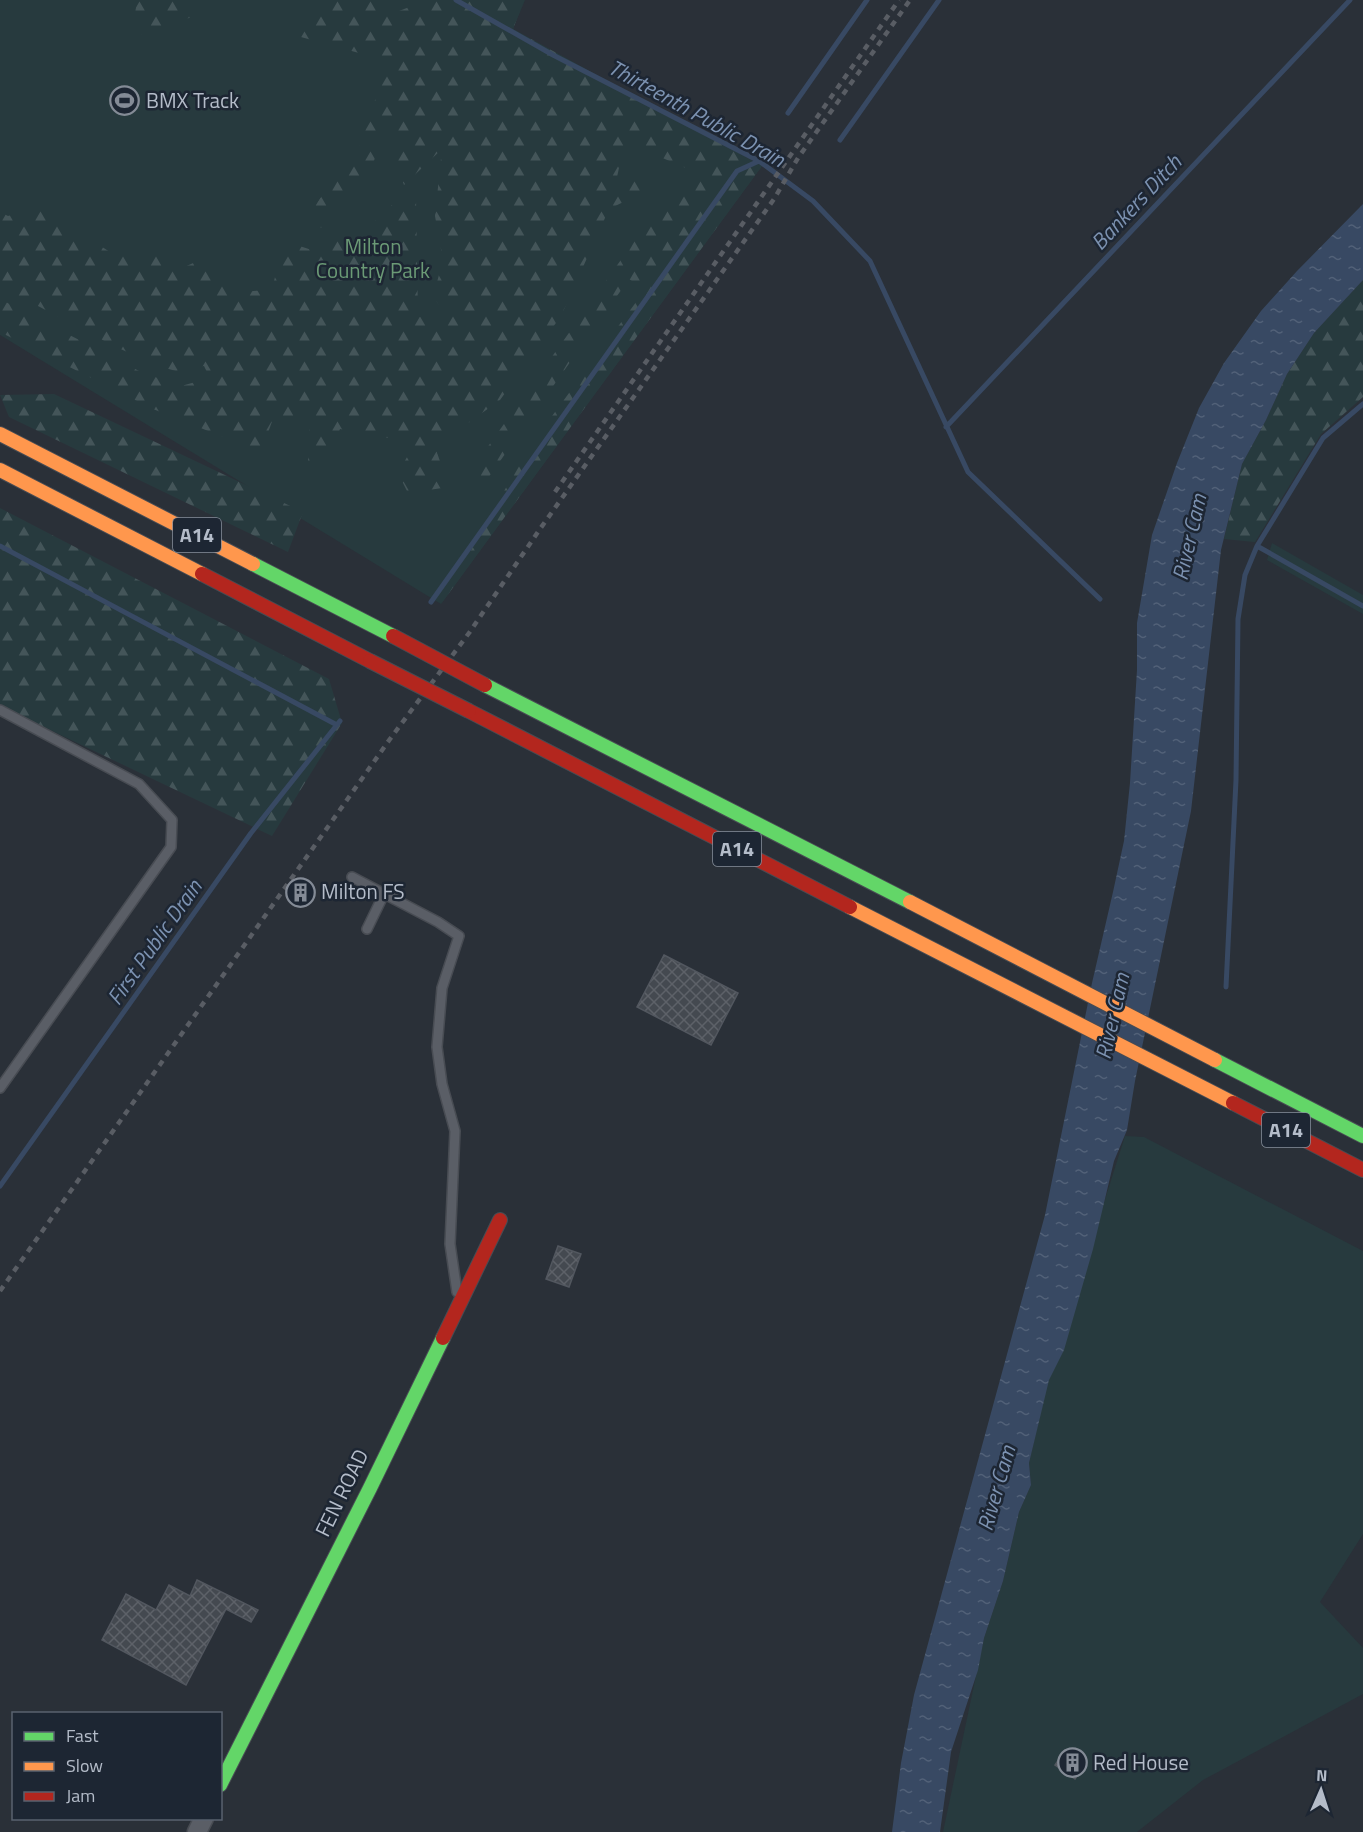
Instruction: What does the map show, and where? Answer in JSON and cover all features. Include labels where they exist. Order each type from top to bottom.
[{"type":"main road","name":"A14","points":[[0,434],[1363,1136]]},
{"type":"main road","name":"A14","points":[[0,470],[1363,1170]]},
{"type":"main road","name":"FEN ROAD","points":[[222,1781],[500,1220]]},
{"type":"lane","points":[[0,710],[139,784],[172,820],[171,847],[0,1088]]},
{"type":"lane","points":[[352,877],[438,922],[459,936],[442,988],[437,1047],[442,1084],[455,1131],[450,1244],[460,1303]]},
{"type":"lane","points":[[367,930],[384,894]]},
{"type":"green space","name":"Milton Country Park","points":[[0,0],[525,0],[513,29],[762,166],[441,604],[0,335]]},
{"type":"green space","points":[[137,0],[197,0],[200,14],[142,35],[135,14]]},
{"type":"green space","points":[[320,0],[377,0],[394,13],[427,0],[524,0],[513,29],[762,166],[441,604],[527,450],[645,290],[629,279],[481,488],[467,476],[660,205],[677,203],[702,175],[644,150],[626,136],[617,177],[651,177],[648,190],[609,209],[561,316],[500,400],[435,447],[449,487],[408,493],[398,473],[415,443],[340,429],[327,460],[308,462],[310,418],[274,416],[261,452],[153,409],[0,332],[0,299],[141,372],[181,386],[210,378],[204,366],[176,371],[158,366],[114,346],[0,286],[0,212],[8,216],[39,206],[113,254],[167,252],[180,269],[202,259],[221,284],[244,292],[272,289],[276,273],[278,239],[318,252],[332,239],[351,244],[393,204],[416,198],[418,317],[447,315],[433,297],[443,260],[435,216],[442,149],[404,185],[395,161],[390,121],[373,163],[321,228],[310,212],[361,143],[376,97],[377,58],[290,34]]},
{"type":"green space","points":[[1363,280],[1363,397],[1321,434],[1255,542],[1224,539],[1242,464],[1287,374],[1314,333]]},
{"type":"green space","points":[[54,394],[303,512],[288,552],[9,417],[0,395]]},
{"type":"green space","points":[[0,508],[329,679],[342,723],[272,836],[0,706]]},
{"type":"green space","points":[[1272,543],[1363,595],[1363,614],[1267,560]]},
{"type":"green space","points":[[1125,1136],[1144,1137],[1363,1251],[1363,1534],[1320,1602],[1363,1648],[1363,1694],[1203,1780],[1137,1832],[943,1832],[984,1638],[1003,1581],[1019,1512],[1031,1485],[1029,1463],[1048,1380]]},
{"type":"water","name":"River Cam","points":[[1363,204],[1363,280],[1314,333],[1287,374],[1242,464],[1221,550],[1191,811],[1127,1130],[1114,1161],[1093,1249],[1064,1350],[1049,1380],[1029,1463],[1031,1485],[1019,1512],[1003,1581],[984,1638],[978,1670],[951,1752],[940,1832],[892,1832],[901,1763],[914,1695],[1045,1215],[1092,983],[1124,841],[1137,670],[1137,623],[1152,535],[1199,408],[1224,363],[1261,311]]},
{"type":"building","points":[[664,955],[738,993],[711,1045],[637,1007]]},
{"type":"building","points":[[558,1246],[581,1254],[569,1287],[546,1279]]},
{"type":"building","points":[[197,1580],[258,1610],[251,1622],[226,1609],[186,1685],[102,1640],[126,1594],[156,1610],[169,1585],[190,1596]]},
{"type":"building","name":"Red House","points":[[1065,1750],[1085,1764],[1075,1779],[1055,1765]]},
{"type":"waterway","name":"Thirteenth Public Drain","points":[[456,0],[553,55],[759,161],[813,201],[870,261],[968,472],[1100,599]]},
{"type":"waterway","points":[[788,113],[867,0]]},
{"type":"waterway","points":[[840,140],[939,0]]},
{"type":"waterway","name":"Bankers Ditch","points":[[946,427],[1350,0]]},
{"type":"waterway","points":[[431,602],[737,171],[759,161]]},
{"type":"waterway","points":[[1226,987],[1236,780],[1238,619],[1245,575],[1257,546],[1323,438],[1363,404]]},
{"type":"waterway","points":[[0,546],[337,725]]},
{"type":"waterway","points":[[1257,546],[1363,606]]},
{"type":"waterway","name":"First Public Drain","points":[[0,1186],[251,833],[340,721]]},
{"type":"railway","points":[[555,492],[899,0]]},
{"type":"railway","points":[[0,1291],[390,739],[469,633],[774,199],[798,158],[910,0]]},
{"type":"traffic: fast","points":[[253,564],[393,636]]},
{"type":"traffic: fast","points":[[485,685],[910,902]]},
{"type":"traffic: fast","points":[[1215,1060],[1363,1136]]},
{"type":"traffic: fast","points":[[222,1781],[443,1338]]},
{"type":"traffic: slow","points":[[0,434],[253,564]]},
{"type":"traffic: slow","points":[[0,470],[202,574]]},
{"type":"traffic: slow","points":[[910,902],[1215,1060]]},
{"type":"traffic: slow","points":[[850,907],[1233,1103]]},
{"type":"traffic: jam","points":[[202,574],[370,661]]},
{"type":"traffic: jam","points":[[393,636],[485,685]]},
{"type":"traffic: jam","points":[[370,661],[469,711]]},
{"type":"traffic: jam","points":[[469,711],[850,907]]},
{"type":"traffic: jam","points":[[1233,1103],[1363,1170]]},
{"type":"traffic: jam","points":[[443,1338],[500,1220]]},
{"type":"place","name":"BMX Track","points":[[125,101]]},
{"type":"place","name":"Milton FS","points":[[300,892]]},
{"type":"place","name":"Red House","points":[[1072,1763]]}]
